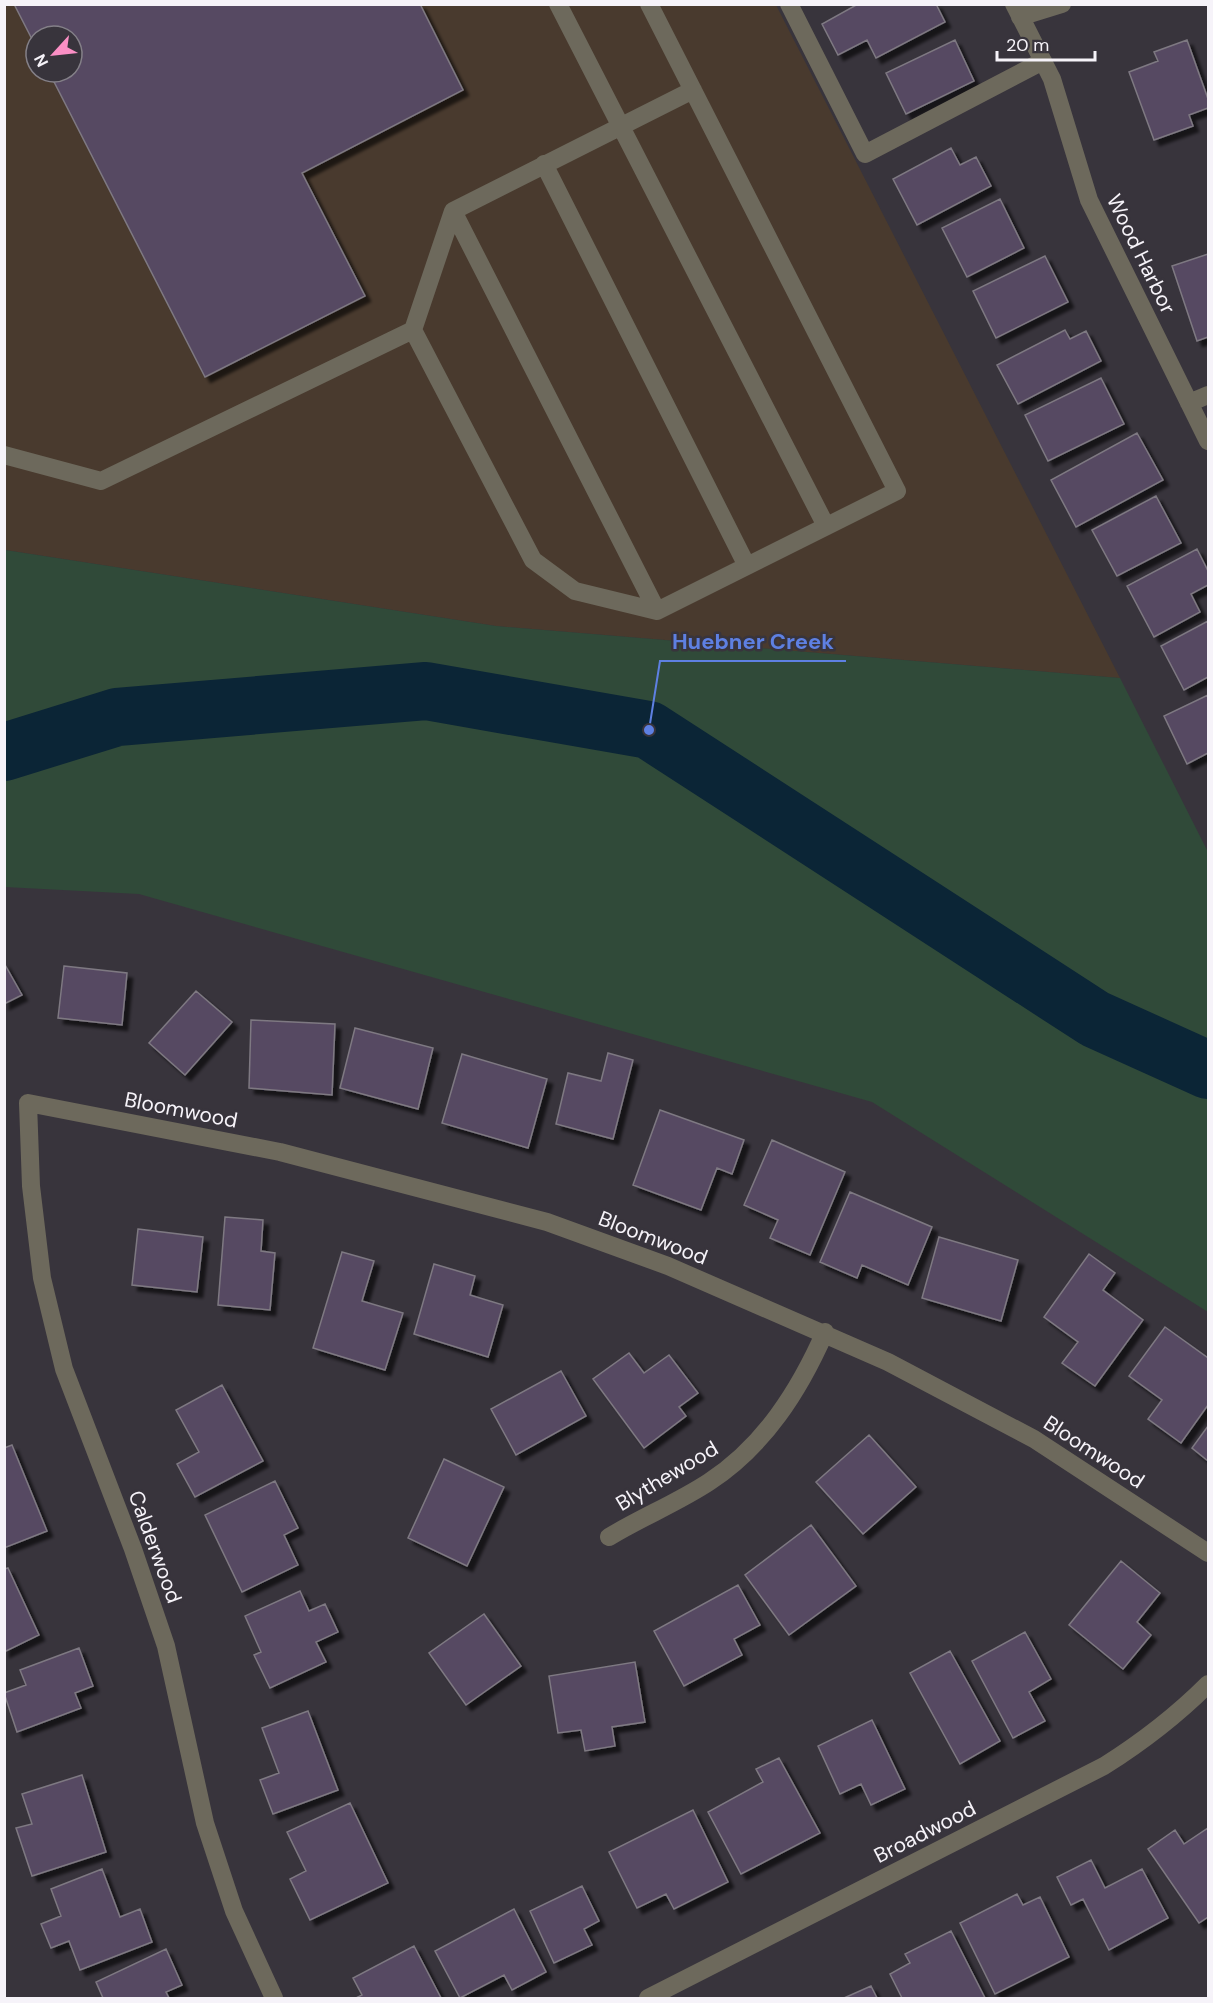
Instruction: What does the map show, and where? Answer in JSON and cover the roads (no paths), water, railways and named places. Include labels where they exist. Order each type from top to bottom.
[{"type":"street","points":[[558,4],[826,526]]},
{"type":"street","points":[[649,4],[693,90],[897,491],[657,611],[575,591],[532,560],[414,330],[453,212],[693,90]]},
{"type":"street","points":[[789,4],[866,154],[1043,61]]},
{"type":"street","points":[[1017,11],[1062,4]]},
{"type":"street","name":"Wood Harbor","points":[[1017,11],[1052,79],[1089,200],[1209,441]]},
{"type":"street","points":[[544,164],[747,566]]},
{"type":"street","points":[[453,212],[657,611]]},
{"type":"street","points":[[4,455],[100,481],[414,330]]},
{"type":"street","points":[[1189,403],[1209,394]]},
{"type":"street","name":"Bloomwood","points":[[28,1103],[280,1152],[547,1222],[668,1266],[825,1332],[888,1362],[1034,1439],[1209,1553]]},
{"type":"street","name":"Calderwood","points":[[28,1103],[31,1186],[42,1278],[64,1369],[133,1549],[166,1646],[205,1822],[231,1900],[255,1960],[274,1998]]},
{"type":"street","name":"Blythewood","points":[[609,1537],[683,1498],[735,1463],[778,1419],[810,1366],[825,1332]]},
{"type":"street","name":"Broadwood","points":[[648,1998],[1104,1766],[1143,1742],[1180,1713],[1209,1684]]},
{"type":"waterway","points":[[4,752],[117,717],[426,691],[649,730],[1095,1019],[1208,1070]]},
{"type":"waterway","points":[[4,741],[16,749]]},
{"type":"place","name":"Huebner Creek","points":[[649,730]]}]
